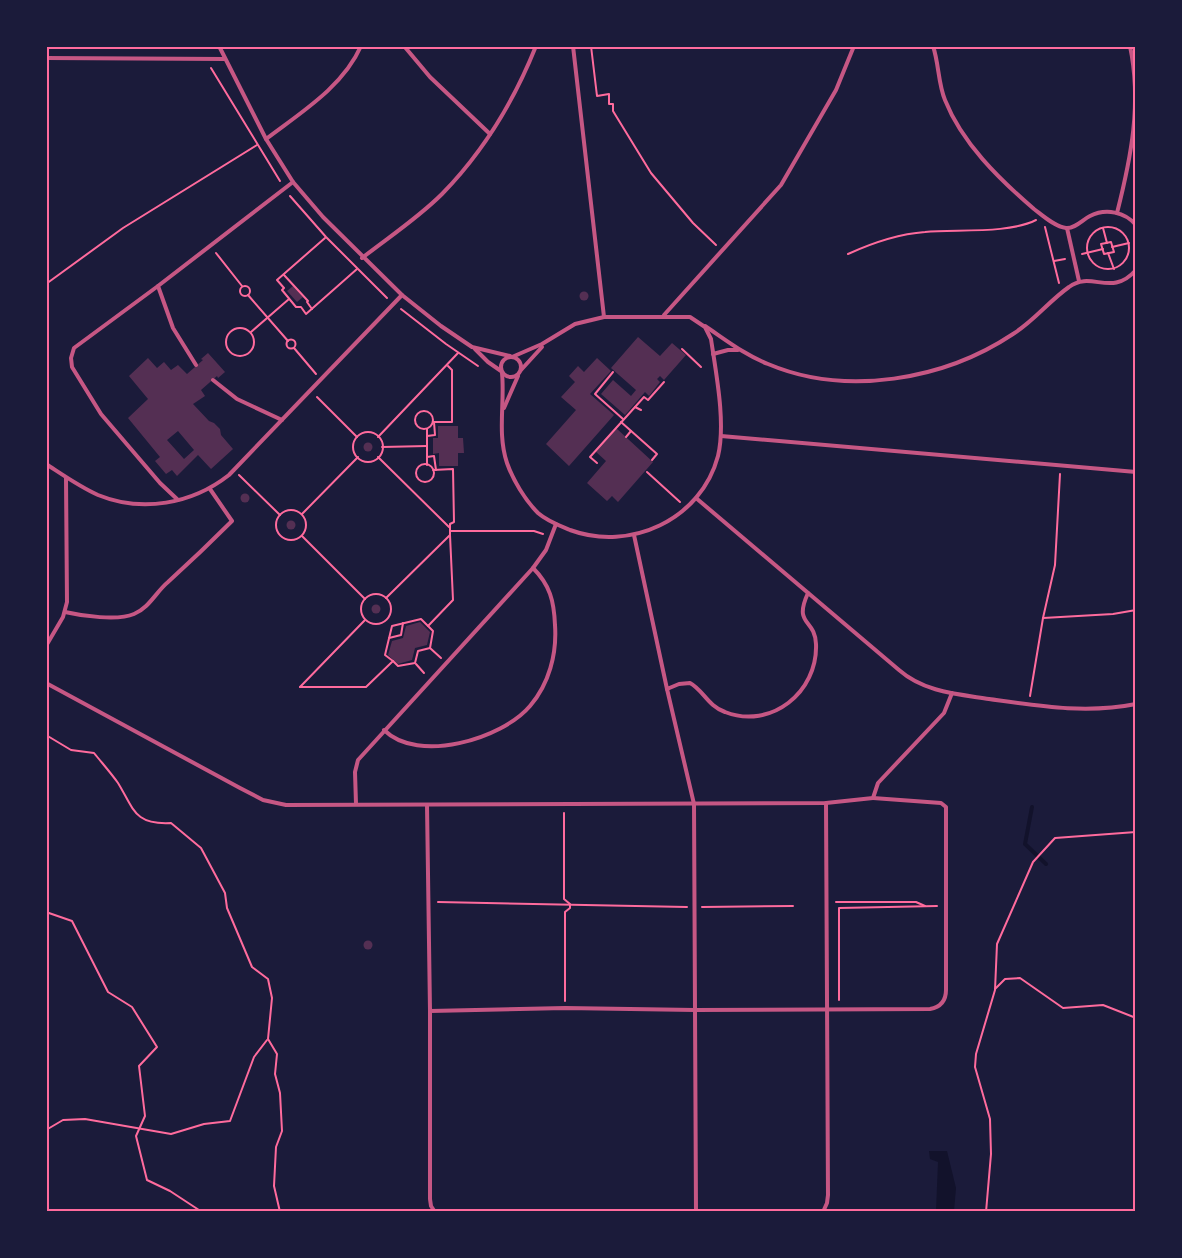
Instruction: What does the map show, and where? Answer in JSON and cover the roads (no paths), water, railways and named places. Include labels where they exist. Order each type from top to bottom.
[{"type":"lane","points":[[219,46],[266,139],[293,182],[323,217],[402,295],[441,326],[510,377],[520,372]]},
{"type":"lane","points":[[266,139],[310,106],[335,83],[350,67],[361,46]]},
{"type":"lane","points":[[405,46],[430,77],[490,134]]},
{"type":"lane","points":[[362,258],[417,216],[441,194],[476,154],[509,106],[536,46]]},
{"type":"lane","points":[[573,46],[604,316]]},
{"type":"lane","points":[[664,316],[781,185],[836,90],[854,46]]},
{"type":"lane","points":[[933,46],[940,86],[954,118],[993,171],[1042,215],[1066,228],[1079,224],[1094,214],[1117,213],[1136,225]]},
{"type":"lane","points":[[1117,213],[1131,152],[1135,111],[1134,72],[1130,46]]},
{"type":"lane","points":[[46,58],[225,59]]},
{"type":"lane","points":[[179,500],[160,483],[101,414],[71,363],[71,354],[74,348],[293,182]]},
{"type":"lane","points":[[1066,228],[1079,281]]},
{"type":"lane","points":[[700,323],[709,334],[713,354],[721,436],[718,456],[712,472],[696,498],[666,523],[634,535],[610,538],[579,533],[556,524],[534,509],[512,476],[502,445],[502,361],[546,342],[575,324],[604,316],[690,317],[700,323],[741,351],[784,370],[821,378],[865,380],[907,376],[959,361],[991,347],[1028,323],[1061,293],[1079,281],[1112,284],[1130,276],[1136,270]]},
{"type":"lane","points":[[158,286],[173,328],[196,365]]},
{"type":"lane","points":[[46,464],[95,494],[116,501],[150,504],[179,500],[210,489],[234,469],[402,295]]},
{"type":"lane","points":[[502,414],[520,372],[546,342]]},
{"type":"lane","points":[[472,347],[511,356],[519,361],[520,372]]},
{"type":"lane","points":[[713,354],[728,350],[741,351]]},
{"type":"lane","points":[[213,380],[237,399],[282,420]]},
{"type":"lane","points":[[721,436],[1136,472]]},
{"type":"lane","points":[[46,646],[65,612],[67,595],[66,477]]},
{"type":"lane","points":[[65,612],[120,617],[133,615],[144,608],[232,521],[210,489]]},
{"type":"lane","points":[[696,498],[904,674],[927,687],[1029,705],[1077,709],[1136,704]]},
{"type":"lane","points":[[356,804],[356,764],[384,730],[533,568],[546,550],[556,524]]},
{"type":"lane","points":[[634,535],[694,804],[696,1212]]},
{"type":"lane","points":[[384,730],[393,738],[406,743],[432,746],[452,744],[470,741],[496,731],[528,709],[547,679],[552,665],[556,639],[552,594],[545,581],[533,568]]},
{"type":"lane","points":[[667,689],[679,684],[690,683],[713,705],[739,716],[762,715],[785,706],[810,678],[815,658],[815,638],[801,613],[808,593]]},
{"type":"lane","points":[[46,683],[263,800],[286,805],[826,803],[873,798],[940,803],[945,806],[946,997],[941,1005],[930,1009],[565,1008],[430,1011]]},
{"type":"lane","points":[[873,798],[878,783],[944,714],[952,693]]},
{"type":"lane","points":[[823,1212],[828,1195],[826,803]]},
{"type":"lane","points":[[427,805],[430,1199],[435,1212]]},
{"type":"waterway","points":[[1032,807],[1025,844],[1046,864]]}]
